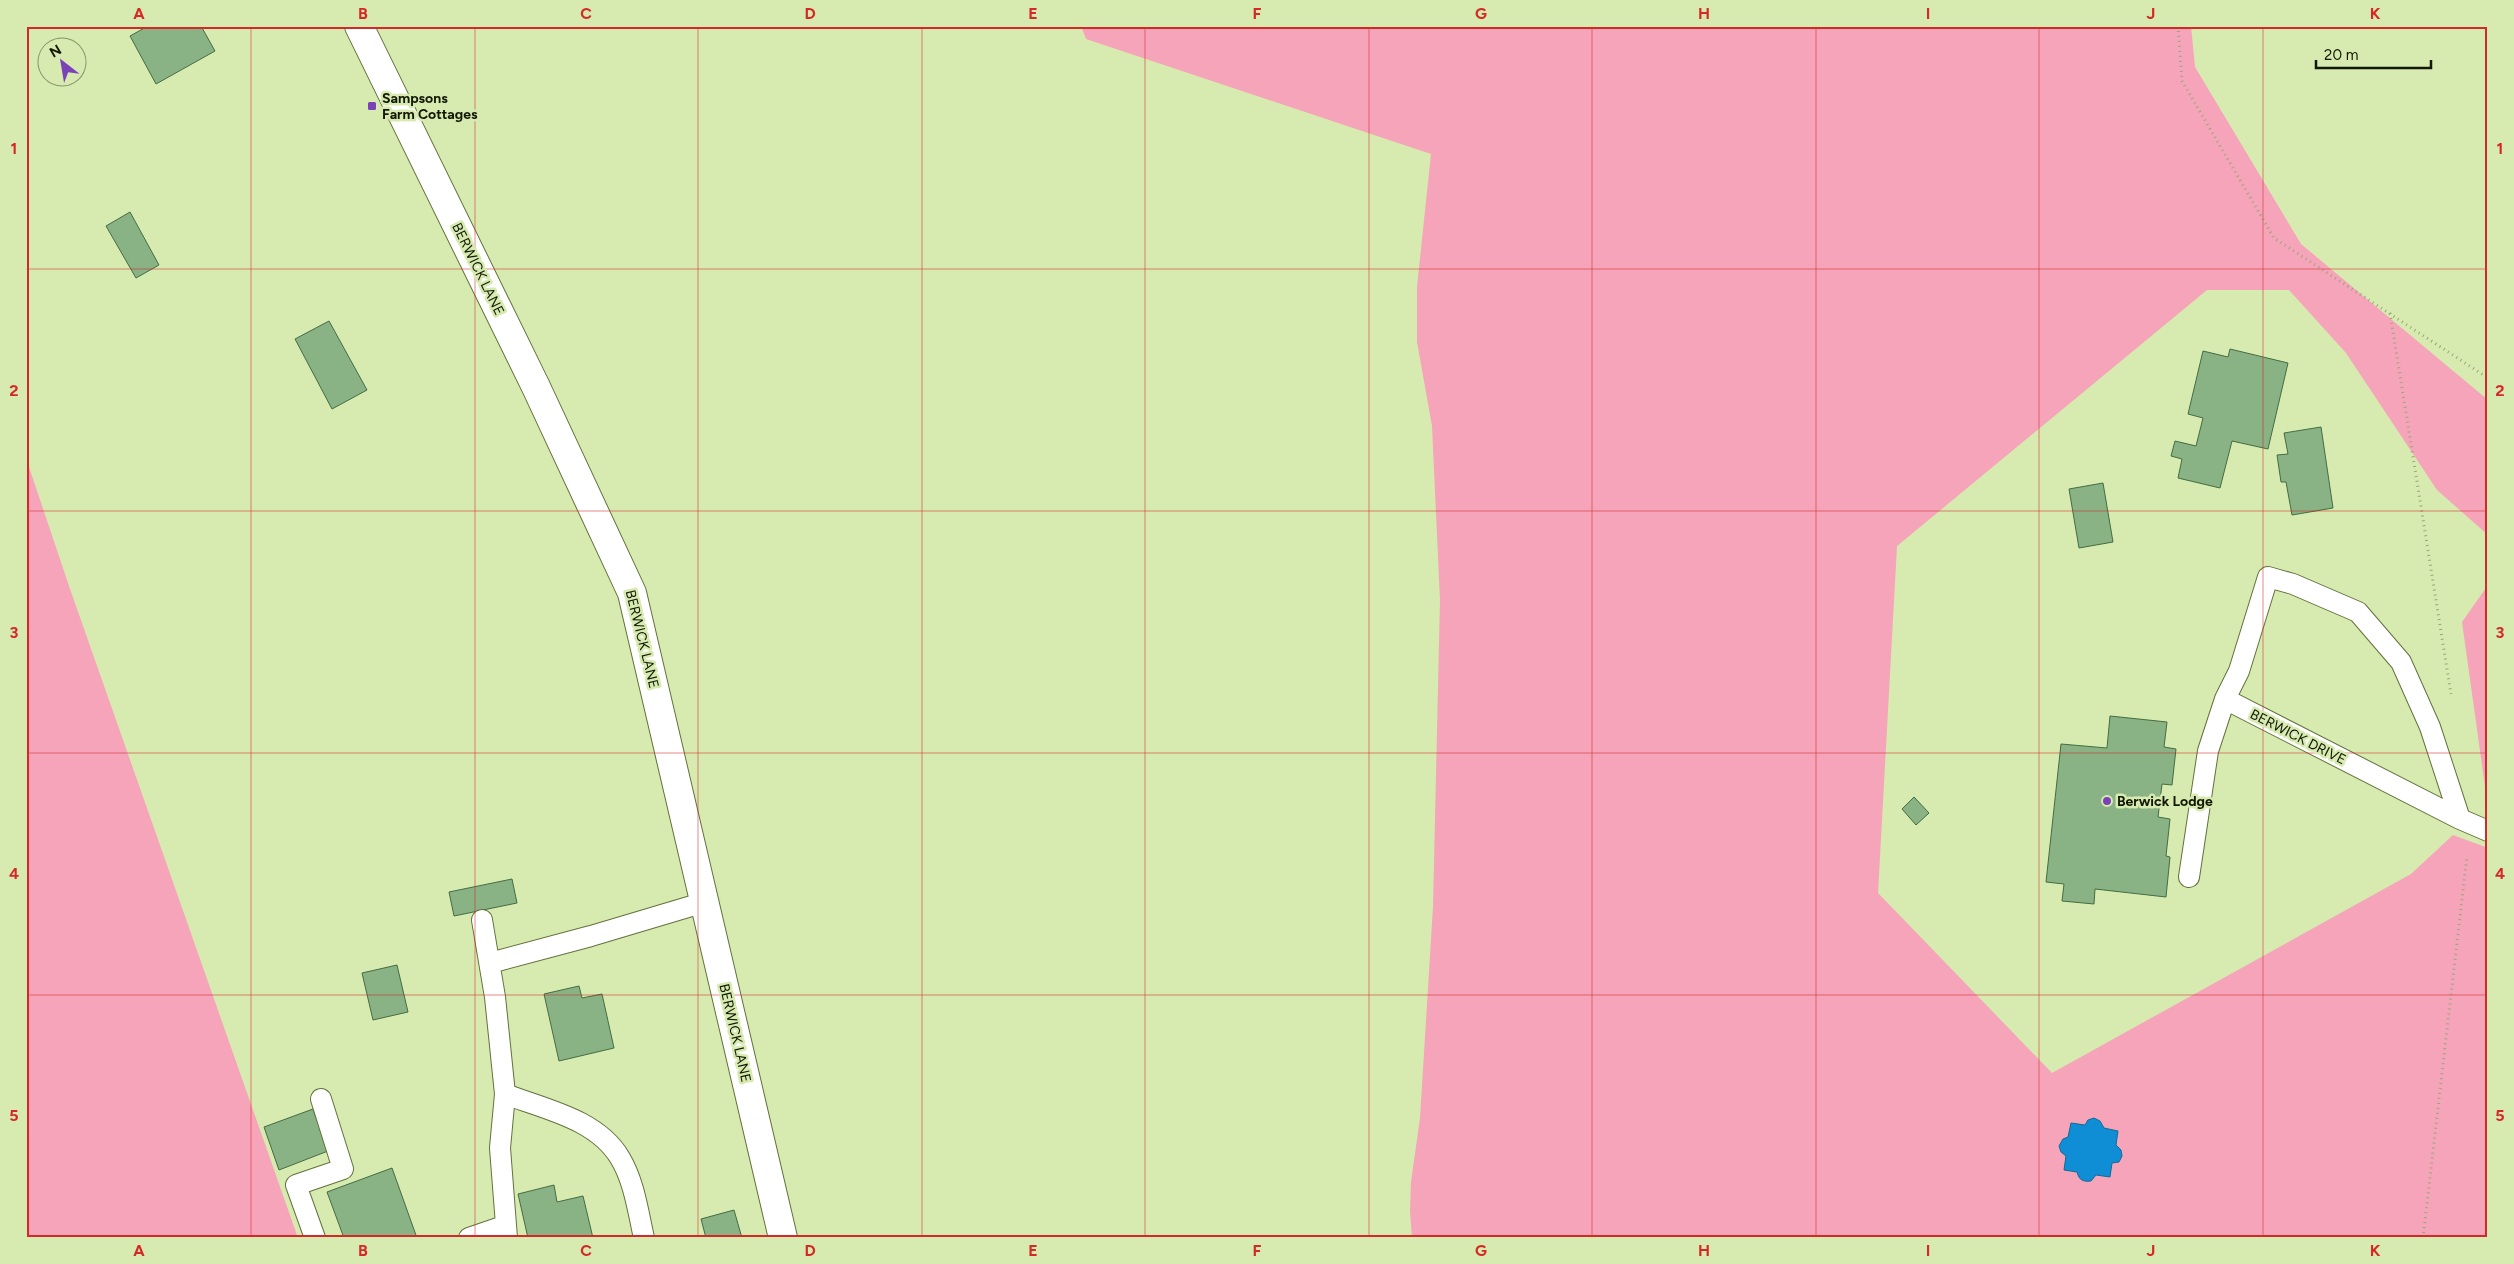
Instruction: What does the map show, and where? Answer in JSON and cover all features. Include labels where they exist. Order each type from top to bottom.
[{"type":"street","name":"BERWICK LANE","points":[[359,26],[536,387],[632,593],[783,1238]]},
{"type":"lane","points":[[2189,877],[2208,751],[2225,699],[2239,671],[2268,577],[2293,584],[2358,612],[2401,662],[2430,727],[2460,819]]},
{"type":"lane","name":"BERWICK DRIVE","points":[[2225,699],[2460,819],[2488,831]]},
{"type":"lane","points":[[490,963],[591,936],[704,902]]},
{"type":"lane","points":[[469,1238],[506,1232],[500,1148],[506,1094],[490,963],[482,920]]},
{"type":"lane","points":[[506,1094],[582,1123],[606,1140],[620,1157],[630,1180],[644,1238]]},
{"type":"lane","points":[[315,1238],[296,1185],[343,1169],[321,1099]]},
{"type":"path","points":[[2178,26],[2182,81],[2274,238],[2488,378]]},
{"type":"path","points":[[2390,313],[2398,355]]},
{"type":"shaded area","points":[[1081,26],[2191,26],[2195,67],[2301,244],[2488,400],[2488,535],[2437,490],[2346,353],[2289,290],[2207,290],[1897,546],[1878,893],[2052,1073],[2411,874],[2453,835],[2488,848],[2488,1238],[1412,1238],[1410,1211],[1411,1182],[1420,1118],[1433,907],[1440,600],[1432,426],[1417,342],[1417,287],[1431,154],[1086,39]]},
{"type":"shaded area","points":[[26,458],[70,589],[298,1238],[26,1238]]},
{"type":"shaded area","points":[[2488,585],[2488,808],[2462,622]]},
{"type":"water","points":[[2094,1118],[2100,1121],[2104,1128],[2118,1131],[2116,1145],[2121,1150],[2122,1156],[2119,1162],[2112,1163],[2110,1177],[2096,1175],[2091,1181],[2086,1181],[2080,1179],[2077,1172],[2064,1170],[2066,1156],[2061,1152],[2059,1146],[2063,1139],[2068,1137],[2071,1123],[2085,1125],[2088,1120]]},
{"type":"building","points":[[148,26],[201,26],[215,51],[156,84],[130,36]]},
{"type":"building","points":[[130,212],[159,265],[136,278],[106,226]]},
{"type":"building","points":[[329,321],[367,390],[332,409],[295,339]]},
{"type":"building","points":[[2230,349],[2288,363],[2268,449],[2232,441],[2220,488],[2178,478],[2182,459],[2171,456],[2175,441],[2196,446],[2203,418],[2188,414],[2203,351],[2228,357]]},
{"type":"building","points":[[2321,427],[2333,508],[2292,515],[2286,482],[2281,482],[2277,455],[2288,454],[2284,433]]},
{"type":"building","points":[[2103,483],[2113,542],[2079,548],[2069,489]]},
{"type":"building","name":"Berwick Lodge","points":[[2110,716],[2167,722],[2164,747],[2176,749],[2172,785],[2162,784],[2158,817],[2170,819],[2166,856],[2170,857],[2166,897],[2095,889],[2094,904],[2062,901],[2064,884],[2046,882],[2061,744],[2107,748]]},
{"type":"building","points":[[1914,797],[1929,813],[1916,825],[1902,809]]},
{"type":"building","points":[[512,879],[517,903],[454,916],[449,892]]},
{"type":"building","points":[[397,965],[408,1012],[373,1020],[362,973]]},
{"type":"building","points":[[579,986],[582,998],[602,994],[614,1048],[559,1061],[544,994]]},
{"type":"building","points":[[313,1109],[328,1151],[279,1170],[264,1127]]},
{"type":"building","points":[[392,1168],[417,1238],[344,1238],[327,1192]]},
{"type":"building","points":[[554,1185],[557,1202],[583,1196],[593,1238],[528,1238],[518,1194]]},
{"type":"building","points":[[734,1210],[742,1238],[706,1238],[701,1219]]},
{"type":"place","name":"Sampsons Farm Cottages","points":[[372,106]]},
{"type":"place","name":"Berwick Lodge","points":[[2107,801]]}]
